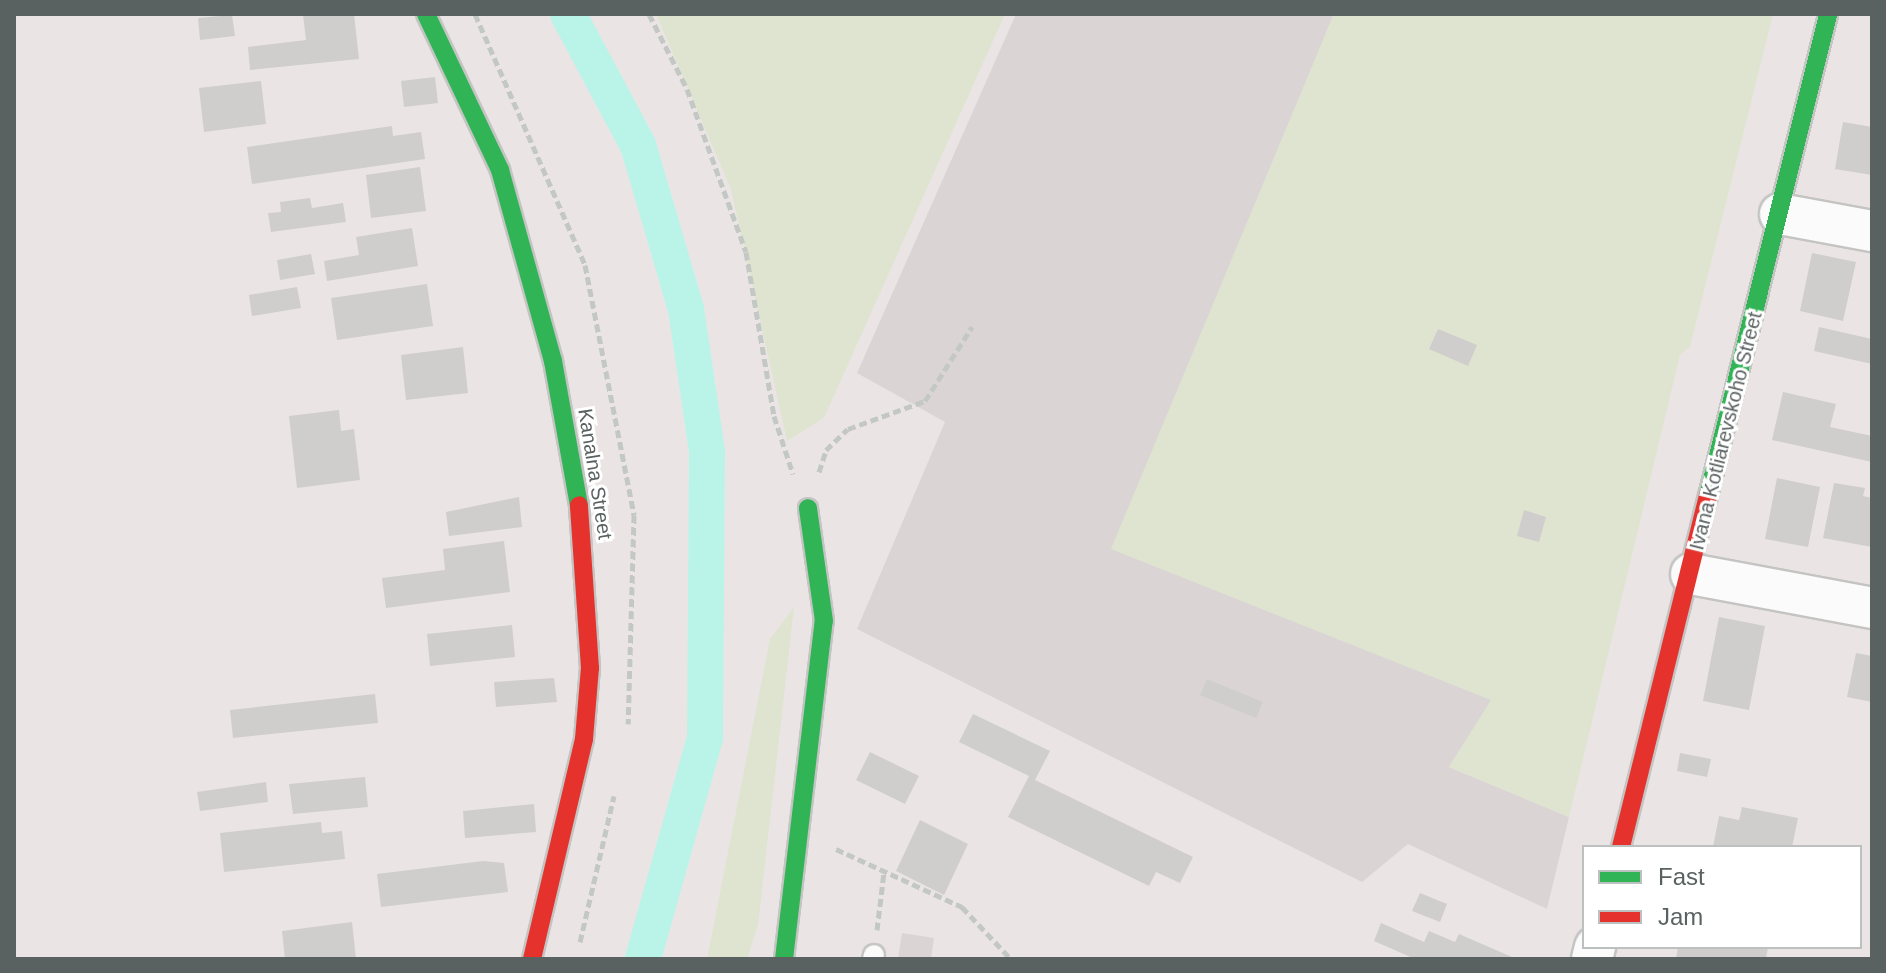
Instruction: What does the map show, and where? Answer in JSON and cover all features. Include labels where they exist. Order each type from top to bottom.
[{"type":"street","name":"Kanalna Street","points":[[426,14],[500,170],[553,361],[583,529],[590,668],[584,739],[532,959]]},
{"type":"street","name":"Ivana Kotliarevskoho Street","points":[[1622,845],[1828,14]]},
{"type":"street","points":[[1780,214],[1872,231]]},
{"type":"street","points":[[784,959],[804,818],[824,621],[808,508]]},
{"type":"street","points":[[1691,574],[1872,608]]},
{"type":"path","points":[[649,14],[687,89],[746,252],[774,416],[808,508]]},
{"type":"path","points":[[808,508],[826,450],[848,429],[925,401],[972,327]]},
{"type":"path","points":[[804,818],[839,852],[962,907],[1011,959]]},
{"type":"path","points":[[874,957],[884,872]]},
{"type":"shaded area","points":[[1016,14],[1334,14],[1112,549],[1492,700],[1449,767],[1569,817],[1547,909],[1408,844],[1362,882],[857,629],[945,422],[857,373]]},
{"type":"shaded area","points":[[902,933],[934,938],[931,959],[898,959]]},
{"type":"green space","points":[[656,14],[1005,14],[824,418],[787,441],[731,189]]},
{"type":"green space","points":[[1334,14],[1773,14],[1690,347],[1680,355],[1569,817],[1449,767],[1491,700],[1111,549]]},
{"type":"green space","points":[[794,607],[758,925],[747,959],[707,959],[770,639]]},
{"type":"building","points":[[354,14],[359,59],[250,70],[248,47],[306,40],[303,15]]},
{"type":"building","points":[[232,15],[235,36],[200,40],[198,18]]},
{"type":"building","points":[[435,77],[438,103],[404,107],[401,81]]},
{"type":"building","points":[[261,81],[266,124],[204,132],[199,88]]},
{"type":"building","points":[[1843,122],[1872,127],[1872,175],[1835,169]]},
{"type":"building","points":[[392,126],[393,136],[421,132],[425,159],[252,184],[247,147]]},
{"type":"building","points":[[420,167],[426,211],[371,218],[366,175]]},
{"type":"building","points":[[310,198],[312,208],[343,203],[346,222],[271,232],[268,213],[281,212],[280,202]]},
{"type":"building","points":[[412,228],[418,266],[327,281],[324,261],[359,255],[356,237]]},
{"type":"building","points":[[1812,253],[1856,262],[1843,321],[1800,311]]},
{"type":"building","points":[[311,254],[315,274],[280,280],[277,260]]},
{"type":"building","points":[[427,284],[433,326],[337,340],[331,298]]},
{"type":"building","points":[[297,287],[301,308],[252,316],[249,295]]},
{"type":"building","points":[[1819,327],[1872,339],[1872,364],[1814,351]]},
{"type":"building","points":[[1438,329],[1477,345],[1468,366],[1429,349]]},
{"type":"building","points":[[463,347],[468,393],[406,400],[401,355]]},
{"type":"building","points":[[1783,392],[1836,404],[1830,427],[1872,436],[1872,462],[1772,440]]},
{"type":"building","points":[[339,410],[341,431],[354,429],[360,480],[297,488],[289,416]]},
{"type":"building","points":[[1777,478],[1820,487],[1808,547],[1765,539]]},
{"type":"building","points":[[1834,483],[1865,488],[1863,496],[1872,498],[1872,547],[1823,538]]},
{"type":"building","points":[[519,497],[522,527],[449,536],[446,512]]},
{"type":"building","points":[[1524,510],[1546,517],[1539,542],[1517,536]]},
{"type":"building","points":[[504,541],[510,592],[386,608],[382,578],[445,570],[443,549]]},
{"type":"building","points":[[1719,617],[1765,626],[1749,710],[1703,701]]},
{"type":"building","points":[[512,625],[515,657],[430,666],[427,634]]},
{"type":"building","points":[[1856,653],[1872,656],[1872,702],[1847,697]]},
{"type":"building","points":[[554,678],[557,702],[496,707],[494,682]]},
{"type":"building","points":[[1207,679],[1263,702],[1256,718],[1200,695]]},
{"type":"building","points":[[375,694],[378,723],[233,738],[230,710]]},
{"type":"building","points":[[973,714],[1050,751],[1035,780],[1193,857],[1180,883],[1156,872],[1149,886],[1008,817],[1029,776],[959,742]]},
{"type":"building","points":[[870,752],[919,776],[905,804],[856,780]]},
{"type":"building","points":[[1680,753],[1711,759],[1707,777],[1677,771]]},
{"type":"building","points":[[365,777],[368,807],[293,814],[289,784]]},
{"type":"building","points":[[266,782],[268,802],[200,811],[197,792]]},
{"type":"building","points":[[534,804],[536,832],[465,838],[463,811]]},
{"type":"building","points":[[1742,807],[1798,818],[1792,845],[1713,845],[1719,816],[1739,820]]},
{"type":"building","points":[[920,820],[968,844],[944,895],[896,871]]},
{"type":"building","points":[[321,822],[322,833],[342,831],[345,859],[224,872],[220,833]]},
{"type":"building","points":[[483,861],[504,863],[508,892],[381,907],[377,874]]},
{"type":"building","points":[[1420,893],[1447,904],[1440,922],[1412,911]]},
{"type":"building","points":[[352,922],[356,959],[285,959],[282,931]]},
{"type":"building","points":[[1381,923],[1424,942],[1429,931],[1455,942],[1459,934],[1512,957],[1415,959],[1374,941]]},
{"type":"building","points":[[1678,949],[1768,949],[1766,959],[1676,959]]},
{"type":"waterway","points":[[568,14],[638,145],[686,309],[707,452],[705,738],[643,959]]},
{"type":"traffic: fast","points":[[426,14],[500,170],[553,361],[579,505]]},
{"type":"traffic: fast","points":[[1708,496],[1828,14]]},
{"type":"traffic: fast","points":[[784,959],[824,621],[808,508]]},
{"type":"traffic: jam","points":[[1621,845],[1708,496]]},
{"type":"traffic: jam","points":[[532,959],[584,739],[590,668],[579,505]]}]
